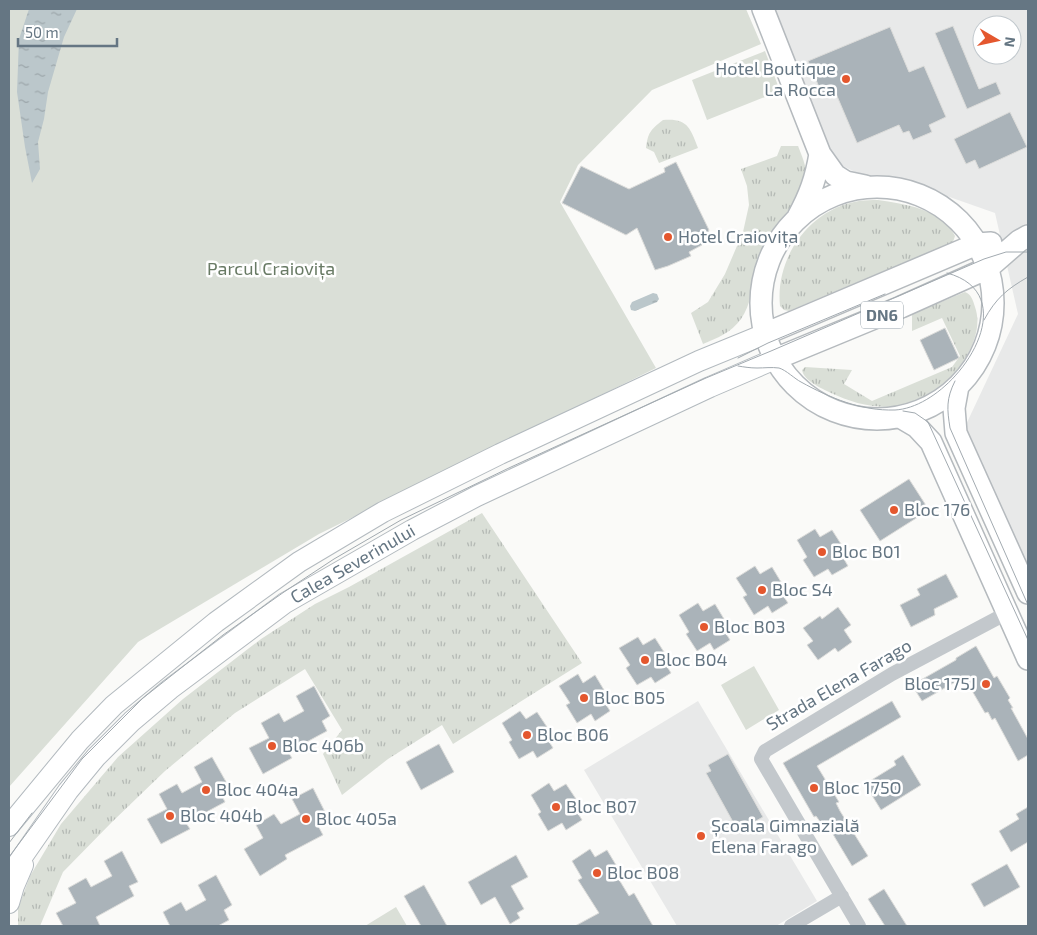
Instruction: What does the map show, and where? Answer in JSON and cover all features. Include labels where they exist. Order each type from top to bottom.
[{"type":"main road","points":[[763,9],[820,154],[835,175],[846,182],[868,187]]},
{"type":"main road","points":[[798,218],[809,197],[817,174],[820,154]]},
{"type":"main road","points":[[868,187],[885,187],[908,191],[932,201],[955,217],[977,244],[988,268],[993,304],[989,332],[982,352],[972,370],[958,386],[940,401],[900,417],[873,419],[847,416],[823,406],[803,393],[783,372],[775,359],[765,334],[761,302],[767,267],[774,249],[785,232],[798,218],[828,198],[868,187]]},
{"type":"main road","name":"Calea Severinului","points":[[9,826],[80,740],[114,705],[216,622],[299,562],[383,512],[500,454],[699,361],[977,244],[1024,239]]},
{"type":"main road","name":"Calea Severinului","points":[[9,876],[68,791],[90,764],[132,722],[170,689],[285,603],[412,530],[477,496],[710,387],[988,268],[1024,239]]},
{"type":"main road","points":[[958,386],[954,408],[956,433],[1028,593]]},
{"type":"main road","points":[[900,417],[917,427],[930,442],[1028,659]]},
{"type":"main road","points":[[9,813],[40,788]]},
{"type":"main road","points":[[9,903],[31,844]]},
{"type":"street","name":"Strada Elena Farago","points":[[859,926],[761,759],[765,751],[892,674],[1007,613]]},
{"type":"street","points":[[792,926],[842,896]]},
{"type":"shaded area","points":[[765,9],[1028,9],[1028,576],[963,431],[1018,314],[995,213],[904,181],[863,176],[833,161]]},
{"type":"shaded area","name":"Școala Gimnazială Elena Farago","points":[[698,701],[817,901],[776,926],[677,926],[584,770]]},
{"type":"green space","name":"Parcul Craiovița","points":[[9,9],[746,9],[761,44],[652,90],[578,165],[560,202],[656,368],[319,534],[138,642],[9,787]]},
{"type":"green space","points":[[765,51],[780,91],[707,120],[692,80]]},
{"type":"green space","points":[[663,120],[683,122],[693,134],[698,148],[659,163],[654,152],[646,148],[650,132]]},
{"type":"green space","points":[[781,146],[798,146],[806,169],[807,179],[804,188],[773,232],[758,269],[747,308],[741,319],[719,337],[703,344],[691,313],[708,302],[725,274],[743,232],[749,205],[747,186],[741,169],[777,156]]},
{"type":"green space","points":[[878,200],[911,206],[932,214],[949,227],[955,236],[953,242],[789,311],[784,310],[780,306],[783,270],[799,238],[825,214],[841,206],[859,201]]},
{"type":"green space","points":[[965,292],[973,300],[977,319],[973,343],[960,367],[942,386],[924,398],[898,406],[868,405],[831,393],[814,384],[803,374],[802,370],[805,367],[852,370],[844,384],[872,401],[952,367],[960,356],[942,318],[912,331],[912,314]]},
{"type":"green space","points":[[482,513],[582,663],[453,744],[442,725],[388,759],[342,795],[323,754],[342,730],[305,669],[235,713],[165,771],[63,872],[40,926],[18,926],[18,908],[30,876],[61,824],[118,757],[183,699],[261,639],[315,604]]},
{"type":"green space","points":[[754,666],[779,710],[746,730],[721,685]]},
{"type":"green space","points":[[396,907],[407,926],[365,926]]},
{"type":"water","points":[[29,9],[77,9],[64,37],[48,92],[38,142],[40,169],[32,183],[17,92],[19,39]]},
{"type":"water","points":[[653,293],[657,294],[659,299],[657,302],[635,311],[631,310],[632,302]]},
{"type":"building","points":[[953,26],[979,89],[996,82],[1001,94],[967,109],[935,33]]},
{"type":"building","name":"Hotel Boutique La Rocca","points":[[890,27],[909,72],[924,66],[946,117],[929,125],[932,132],[913,140],[909,131],[903,133],[899,125],[857,143],[834,89],[822,94],[808,61]]},
{"type":"building","points":[[1010,112],[1027,147],[979,169],[975,160],[966,164],[954,139]]},
{"type":"building","points":[[676,162],[709,230],[702,245],[689,252],[691,256],[668,266],[655,270],[637,228],[626,235],[562,203],[581,166],[629,189],[665,172],[664,168]]},
{"type":"building","points":[[945,328],[959,358],[934,370],[920,340]]},
{"type":"building","name":"Bloc 176","points":[[909,479],[929,510],[880,541],[860,510]]},
{"type":"building","name":"Bloc B01","points":[[815,529],[820,537],[832,530],[841,544],[837,547],[848,566],[832,575],[828,569],[814,577],[803,560],[807,557],[797,540]]},
{"type":"building","name":"Bloc S4","points":[[755,566],[760,574],[772,567],[781,582],[776,585],[788,603],[772,613],[768,606],[754,615],[743,597],[747,595],[736,578]]},
{"type":"building","points":[[946,574],[958,597],[934,609],[935,615],[911,627],[900,605],[920,595],[917,589]]},
{"type":"building","name":"Bloc B03","points":[[698,603],[703,611],[715,604],[724,619],[719,622],[730,640],[714,650],[710,643],[697,651],[686,634],[689,632],[679,615]]},
{"type":"building","points":[[838,607],[851,625],[844,630],[852,642],[838,652],[835,648],[818,660],[807,645],[813,641],[803,628],[820,616],[822,619]]},
{"type":"building","name":"Bloc B04","points":[[638,637],[643,645],[655,638],[664,652],[660,655],[671,673],[655,683],[651,677],[637,685],[626,668],[630,665],[619,648]]},
{"type":"building","points":[[976,646],[994,678],[997,676],[1010,698],[1008,700],[1013,708],[1011,708],[1028,739],[1028,755],[1018,761],[995,718],[992,720],[988,712],[985,713],[964,677],[922,701],[912,685],[956,660],[956,658]]},
{"type":"building","name":"Bloc B05","points":[[578,674],[583,683],[595,675],[604,690],[599,693],[610,711],[595,721],[591,714],[577,723],[566,705],[570,703],[559,686]]},
{"type":"building","points":[[314,686],[330,716],[322,721],[327,731],[288,752],[292,758],[263,774],[249,748],[269,738],[261,723],[279,713],[284,722],[304,711],[296,696]]},
{"type":"building","points":[[892,701],[901,717],[817,766],[839,802],[836,803],[840,811],[868,856],[852,866],[825,821],[821,823],[816,816],[814,817],[783,763]]},
{"type":"building","name":"Bloc B06","points":[[520,711],[526,719],[537,712],[547,727],[542,730],[553,748],[537,758],[533,751],[519,759],[509,742],[512,740],[502,723]]},
{"type":"building","points":[[439,744],[454,772],[421,790],[406,762]]},
{"type":"building","points":[[728,754],[763,817],[738,831],[706,773],[711,771],[708,765]]},
{"type":"building","points":[[903,755],[921,785],[881,810],[865,784],[896,765],[894,761]]},
{"type":"building","points":[[212,757],[229,787],[220,792],[225,802],[186,823],[190,829],[161,844],[147,819],[167,809],[159,794],[177,784],[182,793],[202,782],[194,767]]},
{"type":"building","name":"Bloc B07","points":[[549,783],[554,791],[566,784],[576,799],[571,802],[582,820],[566,830],[562,823],[548,831],[538,814],[541,812],[531,795]]},
{"type":"building","points":[[313,788],[327,816],[316,822],[323,835],[285,855],[287,859],[260,876],[244,849],[263,838],[256,825],[274,814],[281,824],[300,814],[292,799]]},
{"type":"building","points":[[1028,807],[1028,842],[1011,852],[999,831],[1019,819],[1016,814]]},
{"type":"building","points":[[590,849],[595,857],[607,850],[616,865],[612,868],[629,896],[634,893],[653,926],[575,926],[599,913],[578,880],[582,878],[572,861]]},
{"type":"building","points":[[122,851],[138,882],[129,886],[134,896],[96,917],[100,926],[63,926],[56,913],[76,903],[68,888],[86,878],[91,887],[112,876],[104,861]]},
{"type":"building","points":[[516,855],[528,877],[511,886],[524,909],[517,913],[520,918],[510,924],[495,897],[481,905],[468,882]]},
{"type":"building","points":[[1007,864],[1020,887],[984,907],[971,884]]},
{"type":"building","points":[[216,875],[232,905],[224,910],[229,920],[218,926],[170,926],[163,912],[181,902],[186,911],[206,900],[198,885]]},
{"type":"building","points":[[424,885],[447,926],[421,926],[404,896]]},
{"type":"building","points":[[884,889],[907,926],[885,926],[868,899]]},
{"type":"tram line","points":[[9,857],[82,759],[143,698],[223,635],[334,559],[401,520],[511,467],[706,378],[984,259],[1006,252],[1028,252]]},
{"type":"tram line","points":[[738,366],[779,368],[823,393],[858,406],[895,410],[918,404],[940,390],[959,371],[974,349],[983,325],[982,303],[971,285],[947,273]]},
{"type":"tram line","points":[[984,320],[1003,295],[1028,277]]},
{"type":"tram line","points":[[738,358],[768,343],[885,294]]},
{"type":"tram line","points":[[955,381],[948,404],[950,428],[1028,605]]},
{"type":"tram line","points":[[903,411],[915,413],[928,422],[1028,640]]},
{"type":"tram line","points":[[9,843],[32,813]]},
{"type":"place","name":"Hotel Boutique La Rocca","points":[[846,79]]},
{"type":"place","name":"Hotel Craiovița","points":[[668,237]]},
{"type":"place","name":"Bloc 176","points":[[894,510]]},
{"type":"place","name":"Bloc B01","points":[[822,552]]},
{"type":"place","name":"Bloc S4","points":[[762,590]]},
{"type":"place","name":"Bloc B03","points":[[704,627]]},
{"type":"place","name":"Bloc B04","points":[[645,660]]},
{"type":"place","name":"Bloc 175J","points":[[986,684]]},
{"type":"place","name":"Bloc B05","points":[[584,698]]},
{"type":"place","name":"Bloc B06","points":[[527,735]]},
{"type":"place","name":"Bloc 406b","points":[[272,746]]},
{"type":"place","name":"Bloc 175O","points":[[814,788]]},
{"type":"place","name":"Bloc 404a","points":[[206,790]]},
{"type":"place","name":"Bloc B07","points":[[556,807]]},
{"type":"place","name":"Bloc 404b","points":[[170,816]]},
{"type":"place","name":"Bloc 405a","points":[[306,819]]},
{"type":"place","name":"Școala Gimnazială Elena Farago","points":[[701,836]]},
{"type":"place","name":"Bloc B08","points":[[597,873]]}]
